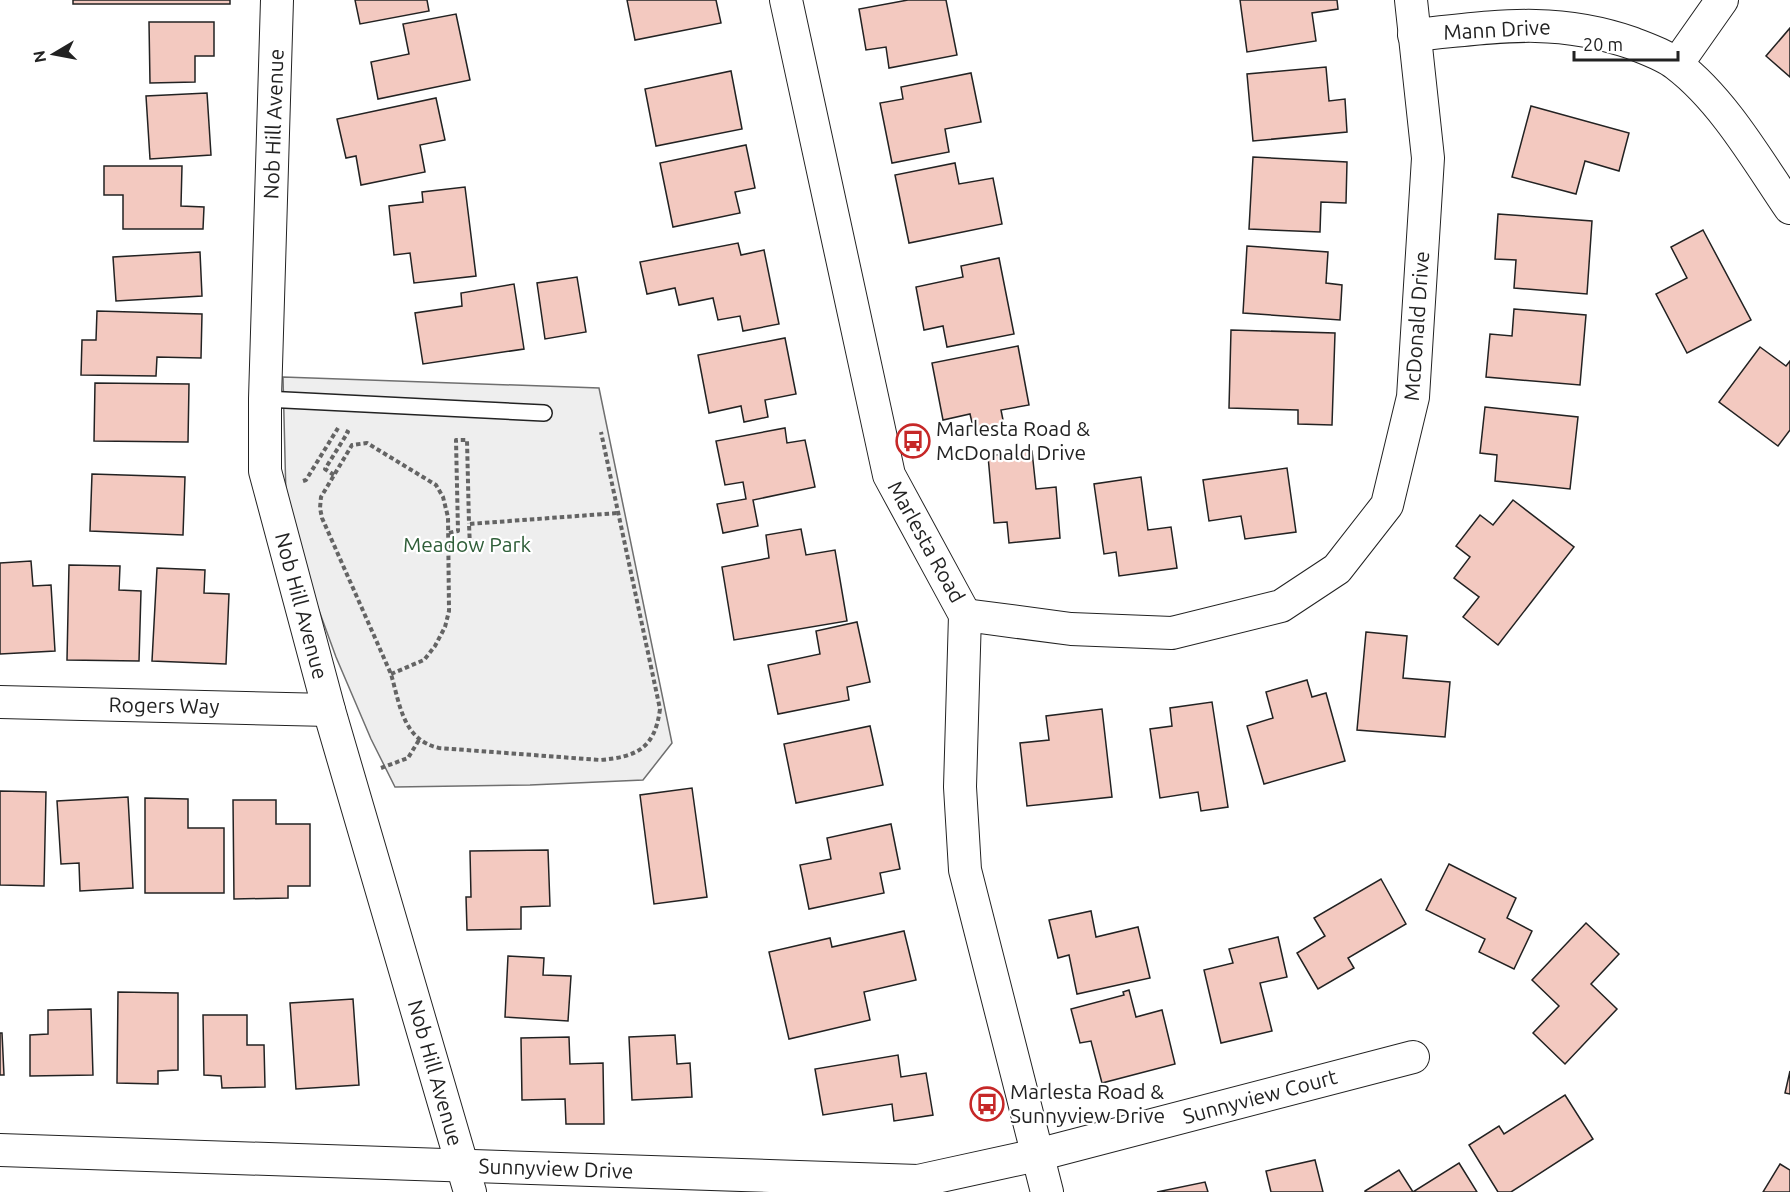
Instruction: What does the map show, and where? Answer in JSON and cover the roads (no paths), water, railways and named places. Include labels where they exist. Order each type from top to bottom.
[{"type":"street","name":"Nob Hill Avenue","points":[[277,0],[265,399],[265,471],[328,710],[466,1179]]},
{"type":"street","name":"Marlesta Road","points":[[786,0],[889,475],[965,615],[960,787],[965,870],[1047,1192]]},
{"type":"street","name":"McDonald Drive","points":[[965,615],[1071,629],[1172,633],[1281,606],[1337,569],[1387,505],[1413,397],[1428,158],[1411,0]]},
{"type":"street","points":[[1677,64],[1722,0]]},
{"type":"street","name":"Mann Drive","points":[[1414,35],[1521,25],[1548,25],[1582,29],[1648,49],[1677,64],[1724,112],[1790,208]]},
{"type":"street","name":"Rogers Way","points":[[0,702],[328,710]]},
{"type":"street","name":"Sunnyview Court","points":[[1037,1155],[1413,1057]]},
{"type":"street","name":"Sunnyview Drive","points":[[0,1150],[466,1179],[918,1181],[1037,1155]]},
{"type":"lane","points":[[265,399],[544,413]]},
{"type":"place","name":"Marlesta Road & McDonald Drive","points":[[913,441]]},
{"type":"place","name":"Marlesta Road & Sunnyview Drive","points":[[987,1104]]},
{"type":"park label","name":"Meadow Park","points":[[467,545]]}]
